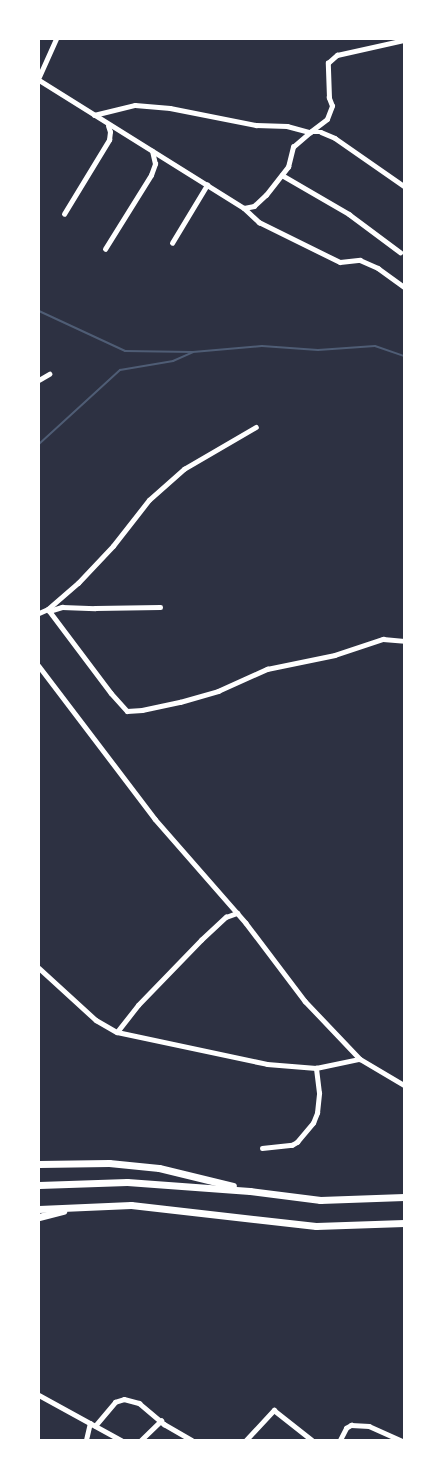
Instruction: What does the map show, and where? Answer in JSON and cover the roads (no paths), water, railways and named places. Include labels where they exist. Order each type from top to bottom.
[{"type":"highway","points":[[39,1164],[109,1163],[159,1168],[250,1191]]},
{"type":"highway","points":[[39,1185],[127,1182],[250,1191],[320,1200],[404,1197]]},
{"type":"highway","points":[[39,1209],[131,1205],[316,1226],[404,1222]]},
{"type":"highway","points":[[39,1217],[84,1206]]},
{"type":"street","points":[[56,39],[39,79],[94,116],[244,208],[259,222],[340,262],[360,260],[378,268],[404,287]]},
{"type":"street","points":[[244,208],[254,206],[266,195],[288,167],[293,147],[327,118],[332,106],[329,98],[328,63],[337,55],[404,40]]},
{"type":"street","points":[[94,116],[135,105],[170,108],[256,124],[288,126],[310,132],[321,132],[334,138],[404,186]]},
{"type":"street","points":[[64,214],[109,140],[108,124]]},
{"type":"street","points":[[105,249],[151,175],[155,164],[152,151]]},
{"type":"street","points":[[282,175],[349,214],[400,252]]},
{"type":"street","points":[[172,243],[207,185]]},
{"type":"street","points":[[39,380],[49,374]]},
{"type":"street","points":[[48,610],[78,583],[113,546],[149,500],[184,469],[256,427]]},
{"type":"street","points":[[39,613],[62,607],[160,607]]},
{"type":"street","points":[[48,610],[127,711],[142,710],[180,702],[218,691],[267,669],[335,655],[383,640],[404,641]]},
{"type":"street","points":[[39,666],[154,819],[237,913],[305,1001],[360,1059],[404,1085]]},
{"type":"street","points":[[118,1032],[138,1005],[201,940],[226,917],[237,913]]},
{"type":"street","points":[[39,968],[96,1020],[118,1032],[267,1064],[316,1068],[351,1059],[360,1059]]},
{"type":"street","points":[[262,1148],[292,1145],[303,1136],[312,1123],[317,1113],[319,1093],[316,1068]]},
{"type":"street","points":[[39,1395],[121,1440]]},
{"type":"street","points":[[86,1440],[93,1425],[115,1402],[124,1398],[139,1403],[160,1421],[192,1440]]},
{"type":"street","points":[[246,1440],[274,1410],[312,1440]]},
{"type":"street","points":[[141,1440],[160,1421]]},
{"type":"street","points":[[340,1440],[346,1428],[351,1425],[368,1426],[401,1440]]},
{"type":"waterway","points":[[39,311],[125,351],[193,352],[262,346],[318,350],[375,346],[404,356]]},
{"type":"waterway","points":[[39,444],[120,370],[173,361],[193,352]]}]
